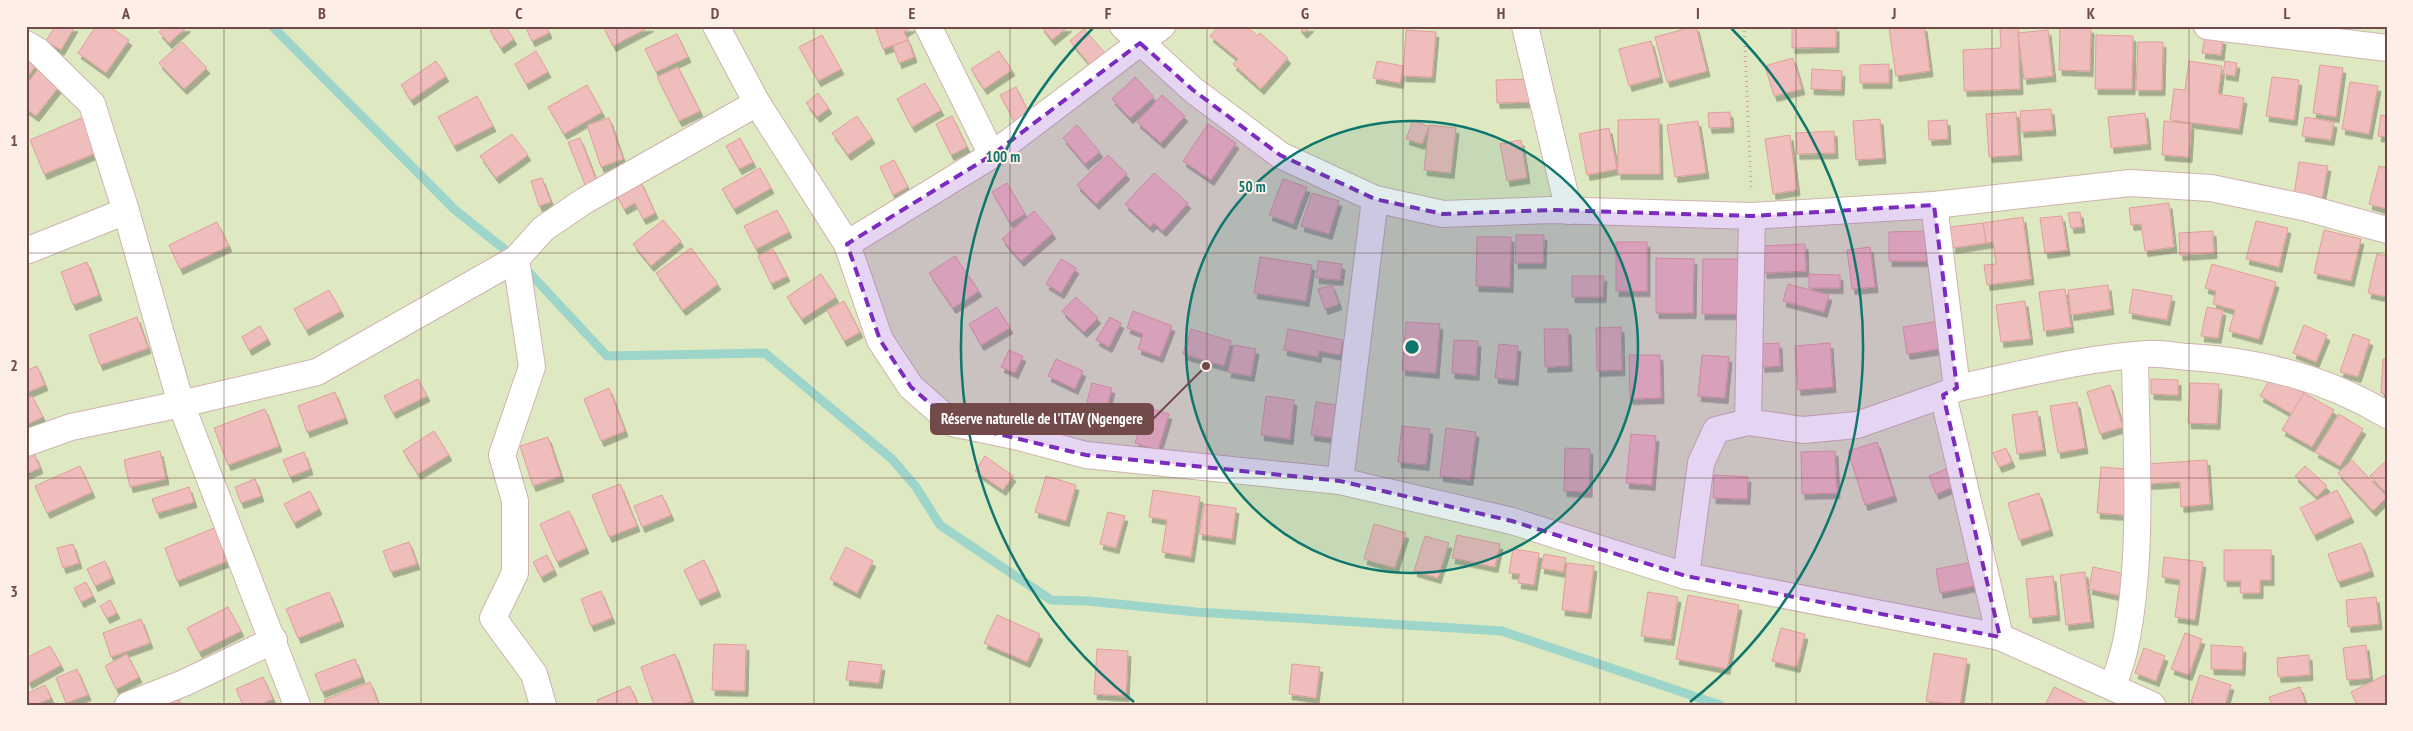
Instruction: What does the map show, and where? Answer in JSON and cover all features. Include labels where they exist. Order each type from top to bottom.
[{"type":"street","points":[[716,26],[757,103],[847,244],[880,340],[911,387],[952,423],[1020,437],[1086,456],[1340,481],[1512,521],[1686,576],[2000,637],[2152,705]]},
{"type":"street","points":[[928,26],[992,156]]},
{"type":"street","points":[[847,244],[992,156],[1132,35],[1162,26]]},
{"type":"street","points":[[1525,26],[1568,211]]},
{"type":"street","points":[[2206,26],[2277,31],[2387,48]]},
{"type":"street","points":[[1132,35],[1193,90],[1280,155],[1375,199],[1444,214],[1568,211],[1752,216],[1934,205],[2130,183],[2211,188],[2303,207],[2387,230]]},
{"type":"street","points":[[26,44],[38,51],[92,104],[126,211],[182,404],[274,640],[297,705]]},
{"type":"street","points":[[26,443],[71,427],[182,404],[317,372],[516,259],[543,228],[584,201],[757,103]]},
{"type":"street","points":[[1340,481],[1375,199]]},
{"type":"street","points":[[1934,205],[1950,392],[2000,637]]},
{"type":"street","points":[[26,251],[126,211]]},
{"type":"street","points":[[1748,422],[1752,216]]},
{"type":"street","points":[[516,259],[532,367],[502,455],[515,501],[514,573],[493,618],[534,674],[543,705]]},
{"type":"street","points":[[1686,576],[1701,463],[1716,430],[1748,422],[1802,430],[1857,425],[1950,392],[2088,361],[2149,354],[2228,359],[2289,372],[2371,405],[2387,414]]},
{"type":"street","points":[[2113,687],[2125,648],[2133,596],[2136,524],[2135,356]]},
{"type":"street","points":[[128,705],[184,683],[274,640]]},
{"type":"path","points":[[1744,26],[1752,216]]},
{"type":"highlighted area","points":[[1140,43],[1193,90],[1280,155],[1375,199],[1443,214],[1551,210],[1752,216],[1934,205],[1957,388],[1943,395],[2000,637],[1686,576],[1512,521],[1340,481],[1086,455],[952,423],[911,387],[880,340],[847,244],[992,155]]},
{"type":"green space","points":[[26,26],[2387,26],[2387,705],[26,705]]},
{"type":"building","points":[[55,26],[75,26],[61,50],[46,41]]},
{"type":"building","points":[[96,26],[109,26],[129,40],[106,73],[78,53]]},
{"type":"building","points":[[166,26],[188,26],[169,43],[159,32]]},
{"type":"building","points":[[496,26],[505,26],[514,39],[501,48],[490,31]]},
{"type":"building","points":[[525,26],[546,26],[549,33],[532,41]]},
{"type":"building","points":[[603,26],[651,26],[613,46]]},
{"type":"building","points":[[913,26],[904,32],[908,40],[883,49],[875,27]]},
{"type":"building","points":[[1041,26],[1069,26],[1052,40]]},
{"type":"building","points":[[1219,26],[1246,26],[1258,36],[1260,33],[1288,58],[1261,89],[1233,64],[1238,59],[1210,36]]},
{"type":"building","points":[[1298,26],[1311,26],[1304,33]]},
{"type":"building","points":[[1696,26],[1707,71],[1667,82],[1655,37]]},
{"type":"building","points":[[1792,26],[1836,26],[1836,47],[1792,48]]},
{"type":"building","points":[[1924,26],[1930,71],[1896,76],[1889,28]]},
{"type":"building","points":[[2018,27],[2020,89],[1964,91],[1963,50],[2001,48],[2000,28]]},
{"type":"building","points":[[2060,27],[2091,28],[2090,71],[2059,70]]},
{"type":"building","points":[[1084,29],[1106,54],[1092,67],[1070,41]]},
{"type":"building","points":[[1406,30],[1436,32],[1432,77],[1403,76]]},
{"type":"building","points":[[2048,30],[2053,76],[2024,79],[2018,33]]},
{"type":"building","points":[[677,34],[688,57],[656,72],[645,49]]},
{"type":"building","points":[[822,35],[841,69],[818,81],[799,47]]},
{"type":"building","points":[[2096,35],[2133,36],[2132,89],[2095,89]]},
{"type":"building","points":[[2205,37],[2223,39],[2221,55],[2202,53]]},
{"type":"building","points":[[908,40],[914,57],[899,63],[893,46]]},
{"type":"building","points":[[1651,41],[1660,77],[1629,86],[1619,49]]},
{"type":"building","points":[[182,42],[207,68],[184,89],[159,63]]},
{"type":"building","points":[[2138,42],[2163,42],[2162,90],[2136,90]]},
{"type":"building","points":[[536,51],[548,72],[526,84],[515,64]]},
{"type":"building","points":[[999,51],[1012,70],[984,89],[971,69]]},
{"type":"building","points":[[26,56],[37,64],[26,79]]},
{"type":"building","points":[[1793,58],[1802,89],[1774,96],[1765,66]]},
{"type":"building","points":[[436,61],[446,76],[411,100],[401,85]]},
{"type":"building","points":[[1377,61],[1403,66],[1400,83],[1373,78]]},
{"type":"building","points":[[2189,61],[2222,66],[2218,94],[2244,98],[2239,129],[2170,120],[2174,89],[2185,90]]},
{"type":"building","points":[[2225,61],[2237,63],[2235,76],[2223,74]]},
{"type":"building","points":[[1889,64],[1889,83],[1860,83],[1860,65]]},
{"type":"building","points":[[2320,65],[2343,68],[2336,117],[2313,113]]},
{"type":"building","points":[[678,67],[700,111],[679,121],[657,77]]},
{"type":"building","points":[[39,68],[61,84],[36,116],[26,109],[26,85]]},
{"type":"building","points":[[1812,69],[1842,71],[1841,90],[1811,89]]},
{"type":"building","points":[[1135,77],[1154,97],[1130,118],[1112,99]]},
{"type":"building","points":[[2272,77],[2299,80],[2294,120],[2266,116]]},
{"type":"building","points":[[1531,79],[1532,102],[1497,103],[1496,80]]},
{"type":"building","points":[[2350,82],[2378,86],[2369,134],[2342,129]]},
{"type":"building","points":[[925,83],[941,110],[912,127],[897,99]]},
{"type":"building","points":[[587,85],[602,112],[564,134],[548,107]]},
{"type":"building","points":[[1016,87],[1030,115],[1015,123],[1000,95]]},
{"type":"building","points":[[818,93],[829,108],[817,117],[806,103]]},
{"type":"building","points":[[1162,95],[1185,116],[1161,143],[1137,122]]},
{"type":"building","points":[[477,96],[493,126],[454,146],[438,117]]},
{"type":"building","points":[[2051,109],[2053,130],[2021,132],[2020,111]]},
{"type":"building","points":[[1730,112],[1731,127],[1709,128],[1708,113]]},
{"type":"building","points":[[2016,112],[2019,155],[1989,157],[1986,114]]},
{"type":"building","points":[[2145,113],[2148,144],[2111,148],[2108,117]]},
{"type":"building","points":[[2381,115],[2387,116],[2387,137],[2378,136]]},
{"type":"building","points":[[86,116],[101,151],[44,174],[30,140]]},
{"type":"building","points":[[857,116],[872,138],[848,155],[832,133]]},
{"type":"building","points":[[952,116],[967,147],[951,155],[936,124]]},
{"type":"building","points":[[2305,117],[2334,122],[2331,140],[2302,136]]},
{"type":"building","points":[[609,118],[623,159],[601,167],[587,125]]},
{"type":"building","points":[[1659,119],[1660,174],[1618,174],[1618,120]]},
{"type":"building","points":[[1880,119],[1883,158],[1856,160],[1853,121]]},
{"type":"building","points":[[1413,120],[1429,127],[1422,144],[1406,139]]},
{"type":"building","points":[[1947,120],[1948,139],[1929,140],[1928,121]]},
{"type":"building","points":[[1698,121],[1706,173],[1675,177],[1667,125]]},
{"type":"building","points":[[2164,121],[2191,124],[2189,157],[2162,155]]},
{"type":"building","points":[[1208,124],[1236,143],[1211,180],[1183,161]]},
{"type":"building","points":[[1077,125],[1100,152],[1085,164],[1063,138]]},
{"type":"building","points":[[1429,125],[1456,128],[1451,173],[1424,170]]},
{"type":"building","points":[[1609,128],[1617,169],[1587,175],[1579,134]]},
{"type":"building","points":[[1834,131],[1835,153],[1797,154],[1796,133]]},
{"type":"building","points":[[512,134],[528,155],[496,178],[480,156]]},
{"type":"building","points":[[1790,135],[1797,190],[1773,194],[1765,139]]},
{"type":"building","points":[[580,138],[597,182],[586,187],[568,142]]},
{"type":"building","points":[[740,138],[753,162],[739,169],[726,146]]},
{"type":"building","points":[[1521,140],[1527,178],[1507,181],[1500,144]]},
{"type":"building","points":[[1108,155],[1127,174],[1096,204],[1077,185]]},
{"type":"building","points":[[894,160],[908,187],[893,195],[880,167]]},
{"type":"building","points":[[2299,162],[2328,166],[2322,199],[2294,195]]},
{"type":"building","points":[[2379,166],[2387,168],[2387,209],[2369,204]]},
{"type":"building","points":[[760,168],[771,188],[734,209],[722,189]]},
{"type":"building","points":[[1154,173],[1188,203],[1163,231],[1154,223],[1150,227],[1125,204]]},
{"type":"building","points":[[542,178],[551,202],[539,206],[531,181]]},
{"type":"building","points":[[1283,179],[1307,187],[1293,224],[1269,215]]},
{"type":"building","points":[[641,182],[655,213],[643,219],[635,203],[624,209],[616,194]]},
{"type":"building","points":[[1007,183],[1025,214],[1010,223],[992,192]]},
{"type":"building","points":[[1312,193],[1339,201],[1329,234],[1301,226]]},
{"type":"building","points":[[2169,203],[2174,247],[2145,251],[2141,224],[2131,225],[2129,208]]},
{"type":"building","points":[[777,210],[789,232],[756,249],[744,226]]},
{"type":"building","points":[[1034,211],[1053,233],[1021,261],[1002,239]]},
{"type":"building","points":[[2080,212],[2082,227],[2071,228],[2068,213]]},
{"type":"building","points":[[2062,216],[2067,250],[2045,253],[2040,218]]},
{"type":"building","points":[[2023,217],[2031,279],[1987,285],[1984,265],[1996,264],[1993,242],[1986,243],[1983,223]]},
{"type":"building","points":[[663,220],[681,241],[651,266],[633,244]]},
{"type":"building","points":[[2256,221],[2288,228],[2279,267],[2246,259]]},
{"type":"building","points":[[217,222],[229,246],[180,269],[169,245]]},
{"type":"building","points":[[1983,223],[1986,243],[1953,248],[1950,227]]},
{"type":"building","points":[[2324,230],[2361,239],[2351,281],[2314,273]]},
{"type":"building","points":[[1926,231],[1926,261],[1889,261],[1889,232]]},
{"type":"building","points":[[2213,231],[2214,253],[2180,255],[2179,233]]},
{"type":"building","points":[[1516,235],[1544,235],[1543,263],[1515,263]]},
{"type":"building","points":[[1477,237],[1511,237],[1510,287],[1476,286]]},
{"type":"building","points":[[1616,242],[1647,242],[1647,291],[1616,291]]},
{"type":"building","points":[[1805,244],[1806,271],[1764,273],[1763,246]]},
{"type":"building","points":[[1870,247],[1875,287],[1852,289],[1847,250]]},
{"type":"building","points":[[691,248],[718,284],[683,310],[656,273]]},
{"type":"building","points":[[773,249],[787,276],[771,284],[758,256]]},
{"type":"building","points":[[2377,254],[2387,256],[2387,297],[2368,293]]},
{"type":"building","points":[[955,256],[979,291],[953,308],[929,273]]},
{"type":"building","points":[[1260,257],[1312,265],[1306,301],[1254,293]]},
{"type":"building","points":[[1656,258],[1694,259],[1693,313],[1656,313]]},
{"type":"building","points":[[1061,259],[1076,268],[1061,293],[1046,284]]},
{"type":"building","points":[[1703,259],[1742,259],[1742,314],[1702,314]]},
{"type":"building","points":[[1318,261],[1342,264],[1340,280],[1316,278]]},
{"type":"building","points":[[87,262],[99,295],[73,305],[61,272]]},
{"type":"building","points":[[2212,264],[2276,282],[2259,339],[2229,331],[2235,310],[2213,304],[2216,291],[2205,288]]},
{"type":"building","points":[[821,274],[836,297],[802,319],[787,297]]},
{"type":"building","points":[[1809,274],[1840,275],[1840,288],[1809,288]]},
{"type":"building","points":[[1572,276],[1604,276],[1603,297],[1572,297]]},
{"type":"building","points":[[1788,284],[1829,295],[1824,312],[1783,301]]},
{"type":"building","points":[[1332,285],[1339,304],[1325,309],[1318,289]]},
{"type":"building","points":[[2108,285],[2111,309],[2071,315],[2068,290]]},
{"type":"building","points":[[2065,289],[2071,327],[2044,331],[2039,292]]},
{"type":"building","points":[[2133,289],[2172,296],[2167,320],[2129,313]]},
{"type":"building","points":[[329,290],[341,311],[306,330],[294,309]]},
{"type":"building","points":[[1076,297],[1098,318],[1084,332],[1062,311]]},
{"type":"building","points":[[844,301],[860,332],[844,341],[827,310]]},
{"type":"building","points":[[2025,301],[2030,339],[2001,342],[1996,305]]},
{"type":"building","points":[[997,307],[1010,328],[981,345],[969,324]]},
{"type":"building","points":[[2207,307],[2223,310],[2218,338],[2201,336]]},
{"type":"building","points":[[1133,311],[1172,326],[1160,357],[1138,349],[1143,334],[1127,328]]},
{"type":"building","points":[[137,317],[148,348],[100,365],[89,335]]},
{"type":"building","points":[[1110,317],[1121,323],[1109,347],[1096,340]]},
{"type":"building","points":[[1946,320],[1951,347],[1907,354],[1903,327]]},
{"type":"building","points":[[1406,322],[1440,324],[1436,373],[1402,370]]},
{"type":"building","points":[[2304,325],[2327,335],[2316,362],[2293,353]]},
{"type":"building","points":[[260,326],[268,339],[249,350],[242,337]]},
{"type":"building","points":[[1621,327],[1622,370],[1597,371],[1596,328]]},
{"type":"building","points":[[1191,329],[1231,341],[1224,366],[1183,354]]},
{"type":"building","points":[[1288,329],[1343,340],[1340,355],[1319,351],[1318,357],[1284,350]]},
{"type":"building","points":[[1544,329],[1568,329],[1569,366],[1545,367]]},
{"type":"building","points":[[2353,334],[2370,340],[2358,377],[2340,372]]},
{"type":"building","points":[[1454,340],[1478,341],[1476,375],[1452,373]]},
{"type":"building","points":[[1779,343],[1780,366],[1762,367],[1760,344]]},
{"type":"building","points":[[1830,343],[1833,387],[1798,390],[1795,346]]},
{"type":"building","points":[[1499,344],[1518,346],[1515,380],[1495,378]]},
{"type":"building","points":[[1234,345],[1256,349],[1251,376],[1228,372]]},
{"type":"building","points":[[1009,350],[1023,356],[1015,373],[1001,367]]},
{"type":"building","points":[[1629,355],[1660,355],[1661,398],[1630,399]]},
{"type":"building","points":[[1702,355],[1729,357],[1725,398],[1698,396]]},
{"type":"building","points":[[1056,359],[1083,371],[1075,389],[1048,376]]},
{"type":"building","points":[[2383,359],[2387,359],[2387,394],[2381,393]]},
{"type":"building","points":[[37,366],[45,385],[26,393],[26,371]]},
{"type":"building","points":[[2273,374],[2304,393],[2292,414],[2260,396]]},
{"type":"building","points":[[418,379],[427,396],[393,413],[384,396]]},
{"type":"building","points":[[2151,379],[2178,380],[2178,395],[2151,394]]},
{"type":"building","points":[[1092,383],[1112,388],[1103,422],[1083,417]]},
{"type":"building","points":[[2190,383],[2219,384],[2217,424],[2188,423]]},
{"type":"building","points":[[2110,385],[2123,427],[2100,434],[2087,392]]},
{"type":"building","points":[[609,388],[625,431],[601,441],[584,399]]},
{"type":"building","points":[[335,392],[345,418],[307,432],[298,406]]},
{"type":"building","points":[[2304,393],[2334,410],[2312,447],[2282,430]]},
{"type":"building","points":[[32,396],[43,417],[26,425],[26,399]]},
{"type":"building","points":[[1266,396],[1294,400],[1290,439],[1261,435]]},
{"type":"building","points":[[1316,402],[1337,405],[1333,438],[1311,435]]},
{"type":"building","points":[[2077,402],[2085,448],[2058,453],[2050,406]]},
{"type":"building","points":[[1146,407],[1169,414],[1158,450],[1135,443]]},
{"type":"building","points":[[265,409],[279,446],[228,465],[214,428]]},
{"type":"building","points":[[2037,411],[2043,450],[2017,454],[2012,415]]},
{"type":"building","points":[[2339,414],[2363,429],[2340,466],[2315,452]]},
{"type":"building","points":[[1402,426],[1430,429],[1426,465],[1398,462]]},
{"type":"building","points":[[1446,428],[1476,432],[1470,480],[1440,476]]},
{"type":"building","points":[[434,431],[449,455],[418,474],[403,451]]},
{"type":"building","points":[[1631,434],[1656,436],[1652,485],[1626,483]]},
{"type":"building","points":[[548,437],[561,476],[533,486],[520,446]]},
{"type":"building","points":[[1877,442],[1894,496],[1865,505],[1848,451]]},
{"type":"building","points":[[1565,448],[1590,449],[1589,492],[1564,491]]},
{"type":"building","points":[[2006,448],[2012,462],[1999,467],[1993,453]]},
{"type":"building","points":[[160,451],[166,479],[130,487],[124,460]]},
{"type":"building","points":[[1835,451],[1837,493],[1802,494],[1801,452]]},
{"type":"building","points":[[304,452],[310,469],[290,477],[283,460]]},
{"type":"building","points":[[35,455],[40,468],[26,474],[26,460]]},
{"type":"building","points":[[985,456],[1013,476],[1003,490],[975,471]]},
{"type":"building","points":[[2207,460],[2210,504],[2181,507],[2180,482],[2147,484],[2146,464]]},
{"type":"building","points":[[2352,460],[2387,497],[2373,511],[2338,473]]},
{"type":"building","points":[[2387,460],[2387,494],[2370,476]]},
{"type":"building","points":[[80,466],[92,492],[47,513],[35,486]]},
{"type":"building","points":[[1953,466],[1960,484],[1936,494],[1929,476]]},
{"type":"building","points":[[2305,466],[2327,486],[2317,497],[2295,476]]},
{"type":"building","points":[[2101,467],[2127,469],[2124,515],[2097,513]]},
{"type":"building","points":[[1714,475],[1748,477],[1747,499],[1713,498]]},
{"type":"building","points":[[1046,476],[1076,485],[1066,521],[1035,512]]},
{"type":"building","points":[[255,479],[261,496],[241,503],[235,487]]},
{"type":"building","points":[[620,484],[637,526],[609,537],[592,495]]},
{"type":"building","points":[[189,487],[194,502],[157,513],[152,499]]},
{"type":"building","points":[[1153,490],[1200,497],[1191,557],[1162,552],[1167,520],[1149,517]]},
{"type":"building","points":[[2337,490],[2351,517],[2314,535],[2300,508]]},
{"type":"building","points":[[310,491],[319,509],[294,523],[284,504]]},
{"type":"building","points":[[2039,493],[2050,530],[2019,540],[2008,503]]},
{"type":"building","points":[[662,495],[671,515],[642,527],[634,506]]},
{"type":"building","points":[[1204,504],[1236,508],[1232,539],[1199,534]]},
{"type":"building","points":[[569,511],[586,548],[557,562],[540,524]]},
{"type":"building","points":[[1108,512],[1125,516],[1116,548],[1100,544]]},
{"type":"building","points":[[1374,524],[1406,533],[1395,568],[1364,559]]},
{"type":"building","points":[[217,527],[230,560],[177,581],[165,548]]},
{"type":"building","points":[[1457,535],[1500,544],[1495,567],[1452,558]]},
{"type":"building","points":[[1425,536],[1449,543],[1438,578],[1414,571]]},
{"type":"building","points":[[409,542],[417,564],[391,572],[383,551]]},
{"type":"building","points":[[2361,543],[2371,571],[2338,582],[2328,554]]},
{"type":"building","points":[[73,544],[79,563],[63,568],[57,548]]},
{"type":"building","points":[[846,547],[873,561],[857,593],[830,579]]},
{"type":"building","points":[[1513,549],[1539,553],[1534,585],[1518,583],[1520,574],[1509,573]]},
{"type":"building","points":[[2224,550],[2271,550],[2271,580],[2260,580],[2260,593],[2240,593],[2241,581],[2224,581]]},
{"type":"building","points":[[1544,554],[1566,558],[1563,572],[1541,568]]},
{"type":"building","points":[[547,555],[554,570],[541,577],[533,562]]},
{"type":"building","points":[[2164,557],[2203,562],[2195,620],[2175,617],[2180,580],[2162,577]]},
{"type":"building","points":[[704,560],[718,591],[698,600],[684,570]]},
{"type":"building","points":[[105,561],[112,578],[95,586],[87,569]]},
{"type":"building","points":[[1978,561],[1983,584],[1940,593],[1936,569]]},
{"type":"building","points":[[1567,563],[1594,566],[1588,613],[1562,610]]},
{"type":"building","points":[[2093,567],[2126,574],[2122,596],[2089,589]]},
{"type":"building","points":[[2085,572],[2091,622],[2066,625],[2060,575]]},
{"type":"building","points":[[2053,576],[2057,615],[2030,618],[2026,579]]},
{"type":"building","points":[[86,582],[93,596],[81,602],[74,588]]},
{"type":"building","points":[[601,591],[612,618],[591,626],[581,599]]},
{"type":"building","points":[[329,592],[341,621],[298,638],[286,609]]},
{"type":"building","points":[[1648,592],[1678,597],[1671,640],[1641,636]]},
{"type":"building","points":[[1688,595],[1739,605],[1727,669],[1676,659]]},
{"type":"building","points":[[2376,597],[2379,624],[2348,627],[2346,600]]},
{"type":"building","points":[[110,600],[117,613],[107,618],[100,606]]},
{"type":"building","points":[[228,607],[241,631],[199,652],[187,628]]},
{"type":"building","points":[[997,615],[1040,634],[1027,662],[984,643]]},
{"type":"building","points":[[141,619],[150,643],[111,657],[103,633]]},
{"type":"building","points":[[1781,628],[1805,634],[1797,667],[1772,661]]},
{"type":"building","points":[[2185,633],[2202,639],[2189,675],[2171,669]]},
{"type":"building","points":[[714,644],[746,645],[745,691],[712,690]]},
{"type":"building","points":[[2211,645],[2243,647],[2242,670],[2211,669]]},
{"type":"building","points":[[2366,645],[2370,678],[2347,680],[2343,648]]},
{"type":"building","points":[[50,646],[61,665],[29,683],[26,677],[26,658]]},
{"type":"building","points":[[2144,648],[2165,656],[2156,681],[2135,673]]},
{"type":"building","points":[[1097,649],[1128,651],[1126,696],[1094,694]]},
{"type":"building","points":[[1934,653],[1967,659],[1960,705],[1926,701]]},
{"type":"building","points":[[127,654],[139,677],[116,689],[105,666]]},
{"type":"building","points":[[675,654],[692,701],[681,705],[654,705],[641,667]]},
{"type":"building","points":[[2309,655],[2310,675],[2278,677],[2277,658]]},
{"type":"building","points":[[355,659],[362,677],[322,692],[315,674]]},
{"type":"building","points":[[849,661],[882,665],[879,683],[846,680]]},
{"type":"building","points":[[1292,664],[1320,667],[1316,698],[1289,694]]},
{"type":"building","points":[[77,669],[88,695],[66,703],[56,678]]},
{"type":"building","points":[[2387,674],[2387,704],[2357,705],[2351,692]]},
{"type":"building","points":[[2200,675],[2231,685],[2225,705],[2200,705],[2191,702]]},
{"type":"building","points":[[263,677],[273,699],[259,705],[243,705],[236,689]]},
{"type":"building","points":[[370,682],[379,705],[326,705],[324,700]]},
{"type":"building","points":[[45,685],[51,698],[36,705],[26,705],[26,694]]},
{"type":"building","points":[[630,686],[638,705],[599,705],[597,700]]},
{"type":"building","points":[[2054,687],[2091,705],[2045,705]]},
{"type":"building","points":[[2300,687],[2306,705],[2272,705],[2269,697]]},
{"type":"building","points":[[178,698],[181,705],[162,705]]},
{"type":"waterway","points":[[272,26],[454,209],[514,257]]},
{"type":"waterway","points":[[525,268],[607,356],[765,353],[892,459],[916,487],[940,525],[1051,600],[1088,601],[1196,612],[1502,631],[1720,705]]},
{"type":"place","name":"Réserve naturelle de l'ITAV (Ngengere","points":[[1206,366]]}]
